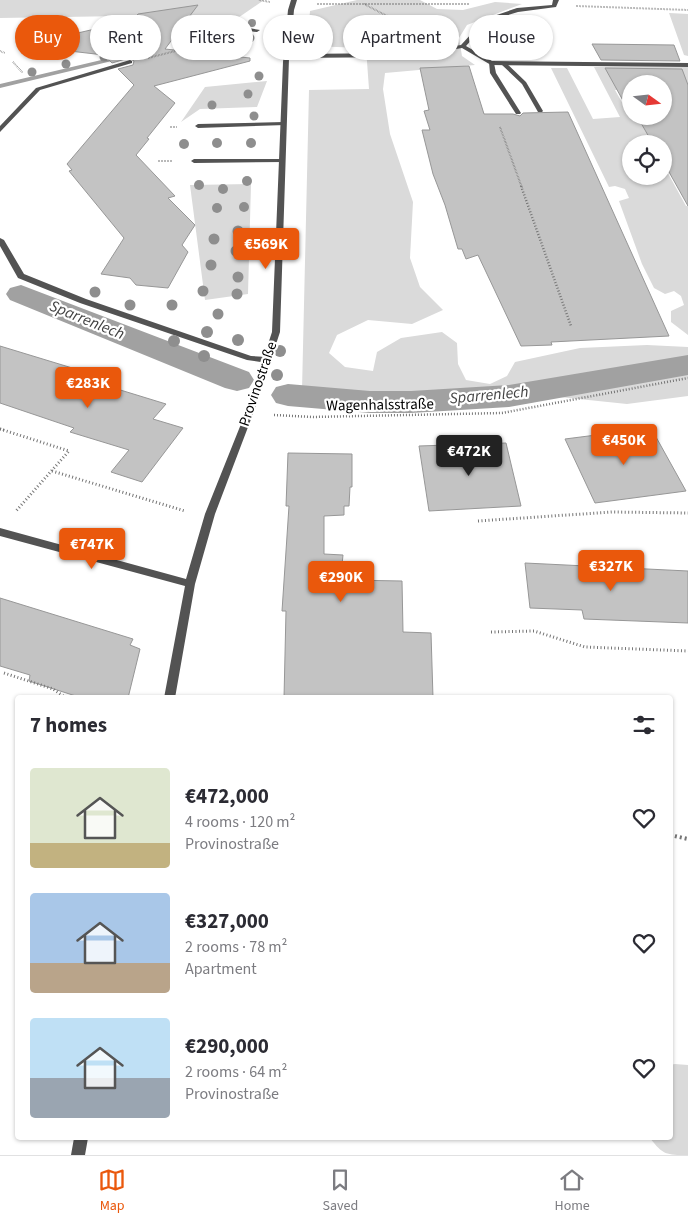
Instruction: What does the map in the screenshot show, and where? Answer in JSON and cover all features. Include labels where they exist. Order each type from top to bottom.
[{"type":"street","name":"Provinostraße","points":[[291,15],[294,0]]},
{"type":"street","points":[[459,47],[463,46],[487,20],[517,10],[554,6],[556,0]]},
{"type":"street","points":[[253,30],[257,30]]},
{"type":"street","points":[[463,46],[491,63],[688,65]]},
{"type":"street","name":"Provinostraße","points":[[170,695],[190,584],[210,514],[249,414],[276,332],[287,60]]},
{"type":"street","points":[[0,130],[38,89],[130,62]]},
{"type":"street","points":[[491,63],[493,73],[518,114]]},
{"type":"street","points":[[503,63],[524,83],[540,111]]},
{"type":"street","points":[[198,126],[284,124]]},
{"type":"street","points":[[194,161],[282,161]]},
{"type":"street","points":[[0,240],[21,276],[92,304],[244,356],[267,360]]},
{"type":"street","points":[[0,532],[190,584]]},
{"type":"street","points":[[78,1155],[81,1140]]},
{"type":"path","points":[[259,0],[265,1],[263,0]]},
{"type":"path","points":[[363,4],[385,15]]},
{"type":"path","points":[[0,51],[6,53]]},
{"type":"path","points":[[130,62],[171,52]]},
{"type":"path","points":[[13,62],[27,77]]},
{"type":"path","points":[[499,125],[571,326]]},
{"type":"path","name":"Wagenhalsstraße","points":[[249,414],[314,417],[502,413],[688,378]]},
{"type":"path","points":[[0,429],[69,451],[13,514]]},
{"type":"path","points":[[52,471],[174,508]]},
{"type":"path","points":[[478,521],[612,512],[688,513]]},
{"type":"path","points":[[491,632],[534,631],[585,647],[688,651]]},
{"type":"path","points":[[4,673],[53,689],[62,695]]},
{"type":"path","points":[[673,836],[688,839]]},
{"type":"shaded area","points":[[0,0],[264,0],[242,15],[90,15],[90,17],[80,17],[80,15],[15,15],[15,18],[0,18]]},
{"type":"shaded area","points":[[357,0],[420,0],[437,9],[463,10],[495,2],[522,4],[493,15],[469,15],[469,24],[459,38],[459,15],[343,15],[343,47],[333,47],[333,15],[310,15],[310,11]]},
{"type":"shaded area","points":[[669,13],[688,14],[688,56],[684,55]]},
{"type":"shaded area","points":[[459,38],[462,56],[475,65],[385,73],[383,89],[390,134],[413,202],[410,258],[420,287],[443,310],[412,324],[368,320],[337,335],[329,353],[345,367],[373,371],[377,352],[401,338],[442,332],[457,343],[458,364],[466,380],[490,384],[507,376],[515,362],[580,348],[647,345],[688,347],[688,396],[627,404],[550,396],[351,400],[302,390],[309,90],[369,89],[367,60],[459,60]]},
{"type":"shaded area","points":[[594,67],[688,67],[688,87],[672,88],[672,75],[622,75],[622,90],[615,90],[622,102],[622,125],[654,125],[660,135],[622,135],[622,185],[672,185],[672,181],[686,206],[688,206],[688,335],[671,322],[671,311],[684,305],[681,296],[674,291],[665,294],[654,288],[642,264],[619,201],[629,198],[625,189],[615,186],[609,187],[551,68],[567,68],[593,119],[620,117]]},
{"type":"shaded area","points":[[267,81],[257,107],[200,109],[181,122],[205,87]]},
{"type":"shaded area","points":[[251,184],[248,294],[205,300],[190,185]]},
{"type":"shaded area","points":[[673,1064],[688,1065],[688,1155],[666,1153],[658,1148],[652,1140],[673,1140]]},
{"type":"building","points":[[198,5],[190,15],[171,15],[171,41],[165,49],[171,50],[171,60],[250,60],[154,86],[175,103],[136,155],[175,196],[168,198],[195,225],[182,245],[188,252],[168,288],[136,285],[130,278],[101,274],[124,238],[69,171],[72,170],[67,164],[134,85],[118,69],[133,65],[134,61],[132,60],[161,60],[161,15],[138,14]]},
{"type":"building","points":[[90,30],[90,53],[80,52],[80,32]]},
{"type":"building","points":[[592,44],[674,45],[680,61],[601,60]]},
{"type":"building","points":[[109,60],[122,60],[112,63]]},
{"type":"building","points":[[469,66],[484,114],[513,114],[520,116],[523,113],[568,112],[669,336],[551,342],[552,345],[521,346],[478,255],[466,259],[462,249],[458,249],[445,205],[433,174],[422,130],[430,130],[424,111],[429,110],[420,68]]},
{"type":"building","points":[[605,68],[682,69],[688,85],[688,206],[672,177],[672,135],[648,135],[642,125],[672,125],[672,75],[622,75],[622,99]]},
{"type":"building","points":[[0,346],[92,374],[91,381],[166,404],[153,419],[183,428],[142,482],[111,472],[129,450],[70,432],[74,428],[0,403]]},
{"type":"building","points":[[651,428],[686,491],[595,503],[565,439]]},
{"type":"building","points":[[506,443],[521,506],[429,511],[419,446]]},
{"type":"building","points":[[288,453],[352,454],[352,487],[350,487],[349,506],[344,506],[344,515],[324,516],[324,554],[343,555],[342,565],[347,565],[347,580],[402,581],[403,632],[431,633],[433,695],[284,695],[286,611],[282,611],[289,506],[286,506]]},
{"type":"building","points":[[525,563],[688,571],[688,623],[584,619],[582,610],[530,608]]},
{"type":"building","points":[[0,598],[133,639],[130,645],[140,649],[129,695],[73,695],[29,681],[30,675],[0,666]]},
{"type":"waterway","points":[[0,86],[110,60]]},
{"type":"waterway","name":"Sparrenlech","points":[[21,294],[237,380]]},
{"type":"waterway","name":"Sparrenlech","points":[[288,395],[370,402],[411,402],[509,396],[688,365]]}]
